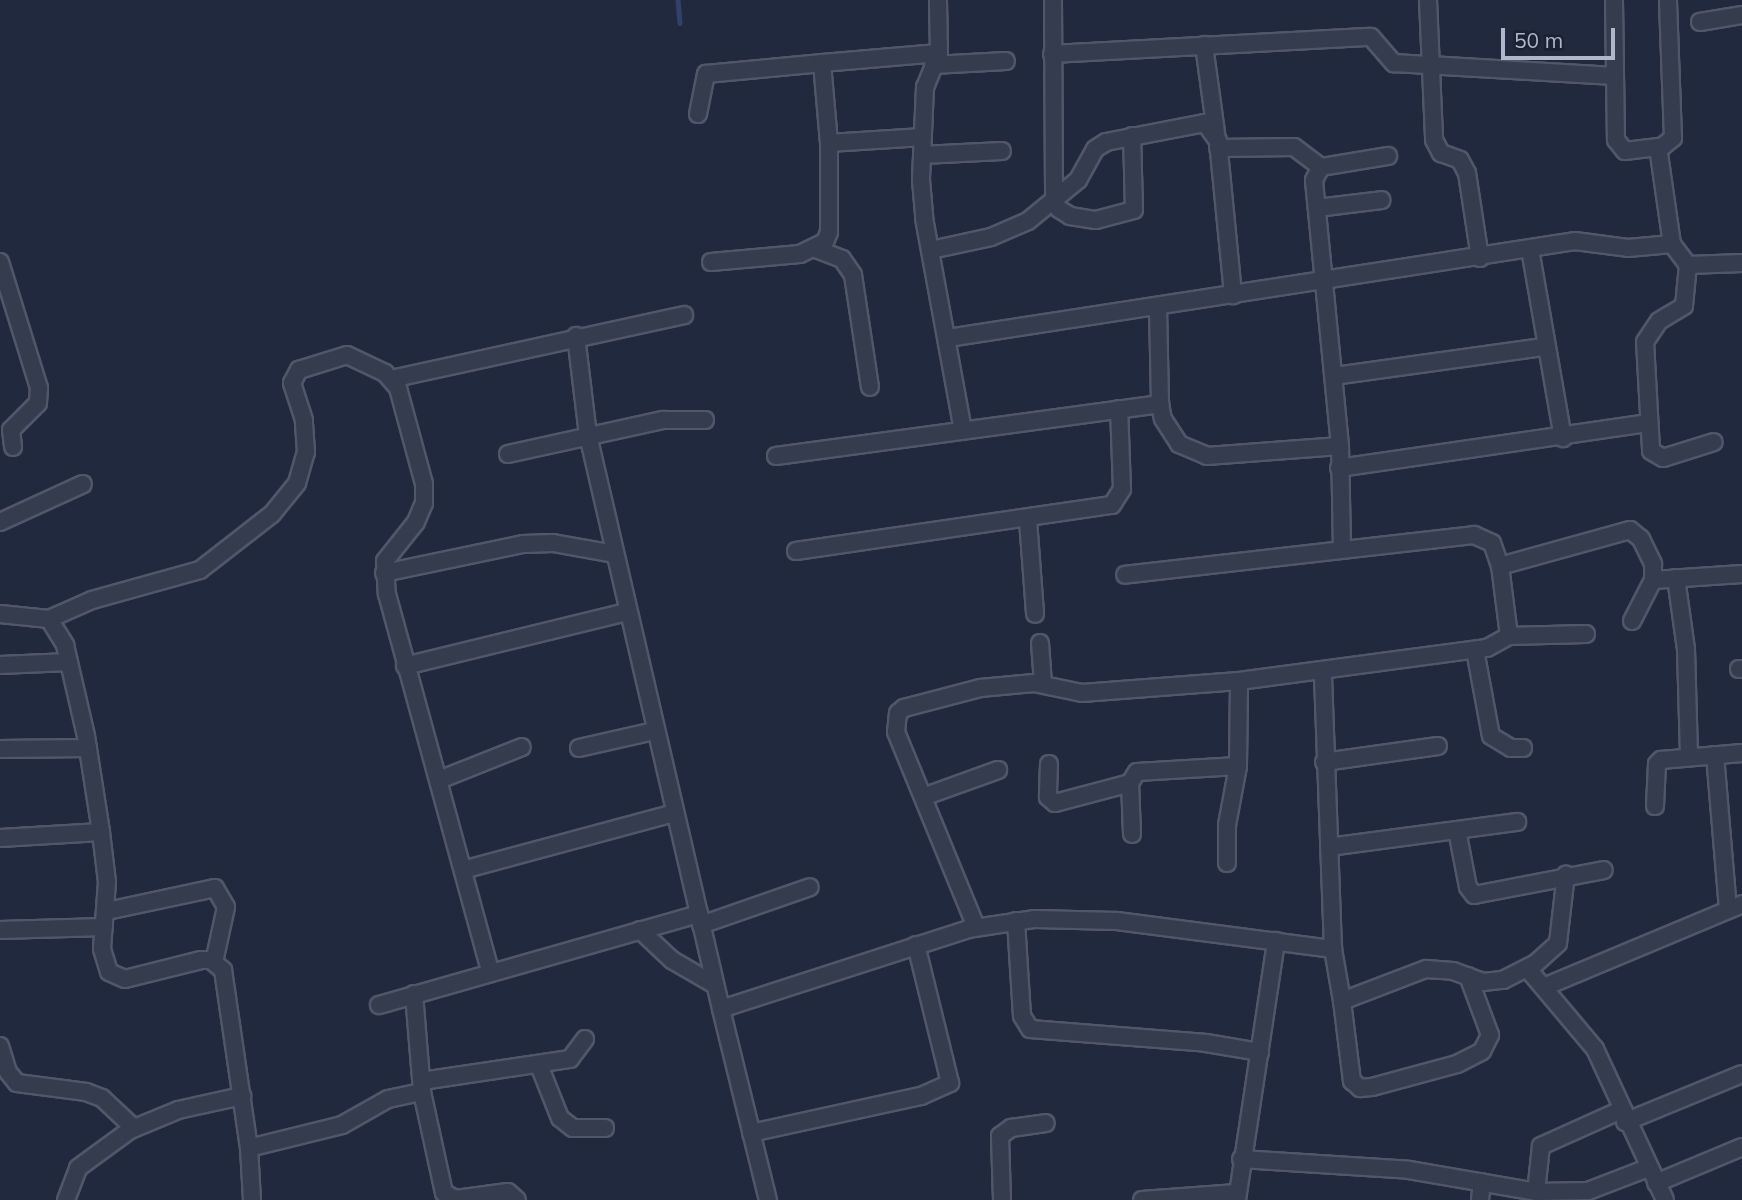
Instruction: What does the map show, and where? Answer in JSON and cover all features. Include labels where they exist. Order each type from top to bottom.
[{"type":"street","points":[[938,0],[936,59],[925,87],[923,218],[948,338],[963,430]]},
{"type":"street","points":[[1053,0],[1054,202]]},
{"type":"street","points":[[1428,0],[1436,146],[1460,160],[1467,173],[1480,258]]},
{"type":"street","points":[[1614,0],[1618,148],[1658,147],[1673,138],[1668,0]]},
{"type":"street","points":[[1700,22],[1742,15]]},
{"type":"street","points":[[1052,54],[1371,37],[1394,63],[1615,76]]},
{"type":"street","points":[[1204,46],[1233,295]]},
{"type":"street","points":[[698,114],[706,74],[822,63],[936,59],[1006,61]]},
{"type":"street","points":[[816,249],[829,232],[829,143],[822,63]]},
{"type":"street","points":[[930,250],[1012,229],[1054,202],[1079,180],[1095,149],[1132,136],[1195,123],[1205,123],[1217,140],[1294,147],[1321,167],[1388,156]]},
{"type":"street","points":[[1054,202],[1080,218],[1122,216],[1135,210],[1132,136]]},
{"type":"street","points":[[829,143],[923,137]]},
{"type":"street","points":[[1658,147],[1672,244],[1688,265],[1684,306],[1659,321],[1647,334],[1651,451],[1656,457],[1714,442]]},
{"type":"street","points":[[922,155],[1002,151]]},
{"type":"street","points":[[1321,167],[1314,180],[1340,446],[1342,549]]},
{"type":"street","points":[[1317,208],[1382,200]]},
{"type":"street","points":[[948,338],[1592,240],[1628,248],[1672,244]]},
{"type":"street","points":[[711,262],[816,249],[842,259],[853,275],[870,387]]},
{"type":"street","points":[[1530,249],[1544,347],[1563,438]]},
{"type":"street","points":[[0,262],[6,307],[40,394],[33,410],[11,430],[13,447]]},
{"type":"street","points":[[1688,265],[1742,263]]},
{"type":"street","points":[[1158,307],[1160,404],[1163,419],[1179,444],[1208,456],[1340,446]]},
{"type":"street","points":[[391,379],[576,336],[684,315]]},
{"type":"street","points":[[576,336],[588,435],[614,554],[654,731],[768,1200]]},
{"type":"street","points":[[1334,376],[1544,347]]},
{"type":"street","points":[[0,614],[49,619],[92,600],[200,570],[272,514],[297,483],[306,452],[304,420],[292,383],[299,370],[347,355],[391,379],[416,446],[424,503],[416,522],[389,554],[384,573],[405,666],[491,973]]},
{"type":"street","points":[[776,456],[1160,404]]},
{"type":"street","points":[[796,551],[1101,509],[1119,499],[1119,409]]},
{"type":"street","points":[[508,454],[663,421],[705,420]]},
{"type":"street","points":[[1339,468],[1563,438],[1649,423]]},
{"type":"street","points":[[0,522],[83,484]]},
{"type":"street","points":[[1028,520],[1035,614]]},
{"type":"street","points":[[1500,566],[1630,530],[1641,540],[1653,565],[1653,580],[1632,621]]},
{"type":"street","points":[[966,930],[923,796],[896,732],[898,713],[914,703],[980,688],[1043,684],[1082,693],[1239,681],[1475,650],[1504,643],[1509,636],[1500,566],[1492,542],[1474,535],[1125,575]]},
{"type":"street","points":[[384,573],[523,544],[553,543],[614,554]]},
{"type":"street","points":[[1653,580],[1742,575]]},
{"type":"street","points":[[1676,579],[1686,649],[1689,756]]},
{"type":"street","points":[[405,666],[627,612]]},
{"type":"street","points":[[49,619],[61,633],[88,748],[101,832],[104,962],[115,978],[201,960],[214,962],[225,976],[249,1148],[252,1200]]},
{"type":"street","points":[[1509,636],[1586,634]]},
{"type":"street","points":[[1041,643],[1043,684]]},
{"type":"street","points":[[1475,650],[1491,736],[1511,748],[1523,748]]},
{"type":"street","points":[[0,665],[69,662]]},
{"type":"street","points":[[1323,671],[1324,762],[1333,949],[1352,1081],[1360,1088],[1372,1087],[1457,1064],[1482,1051],[1490,1035],[1468,976]]},
{"type":"street","points":[[1227,863],[1227,825],[1238,766],[1239,681]]},
{"type":"street","points":[[579,748],[654,731]]},
{"type":"street","points":[[1324,762],[1438,746]]},
{"type":"street","points":[[439,780],[522,747]]},
{"type":"street","points":[[0,749],[88,748]]},
{"type":"street","points":[[1655,806],[1657,764],[1666,758],[1742,753]]},
{"type":"street","points":[[1544,987],[1735,907],[1715,755]]},
{"type":"street","points":[[1049,764],[1048,797],[1055,803],[1130,783],[1142,771],[1238,766]]},
{"type":"street","points":[[923,796],[998,770]]},
{"type":"street","points":[[1130,783],[1132,834]]},
{"type":"street","points":[[463,870],[674,813]]},
{"type":"street","points":[[1329,847],[1517,822]]},
{"type":"street","points":[[1457,830],[1467,883],[1481,896],[1566,874],[1604,870]]},
{"type":"street","points":[[0,838],[101,832]]},
{"type":"street","points":[[1342,1001],[1426,969],[1468,976],[1490,983],[1527,968],[1558,943],[1566,874]]},
{"type":"street","points":[[379,1004],[640,930],[700,920],[810,887]]},
{"type":"street","points":[[0,930],[105,919],[215,888],[226,907],[214,962]]},
{"type":"street","points":[[721,1009],[966,930],[1016,921],[1076,918],[1333,949]]},
{"type":"street","points":[[1016,921],[1022,1016],[1030,1028],[1206,1043],[1260,1052]]},
{"type":"street","points":[[640,930],[672,960],[715,985]]},
{"type":"street","points":[[1142,1200],[1237,1197],[1276,941]]},
{"type":"street","points":[[751,1133],[922,1096],[950,1083],[916,945]]},
{"type":"street","points":[[1527,968],[1595,1049],[1623,1116],[1665,1200]]},
{"type":"street","points":[[414,995],[422,1087],[444,1193],[456,1199],[508,1192],[517,1200]]},
{"type":"street","points":[[249,1148],[342,1125],[388,1099],[422,1087],[539,1065],[576,1055],[585,1039]]},
{"type":"street","points":[[0,1046],[8,1072],[17,1083],[86,1092],[102,1098],[134,1128]]},
{"type":"street","points":[[539,1065],[559,1118],[573,1128],[606,1128]]},
{"type":"street","points":[[1536,1192],[1541,1146],[1742,1074]]},
{"type":"street","points":[[66,1200],[78,1168],[134,1128],[178,1110],[242,1096]]},
{"type":"street","points":[[1002,1200],[1000,1136],[1011,1128],[1046,1123]]},
{"type":"street","points":[[1656,1183],[1742,1147]]},
{"type":"street","points":[[1241,1159],[1372,1166],[1536,1192],[1588,1191],[1648,1168]]},
{"type":"street","points":[[1480,1200],[1482,1182]]},
{"type":"waterway","points":[[678,0],[680,23]]}]
